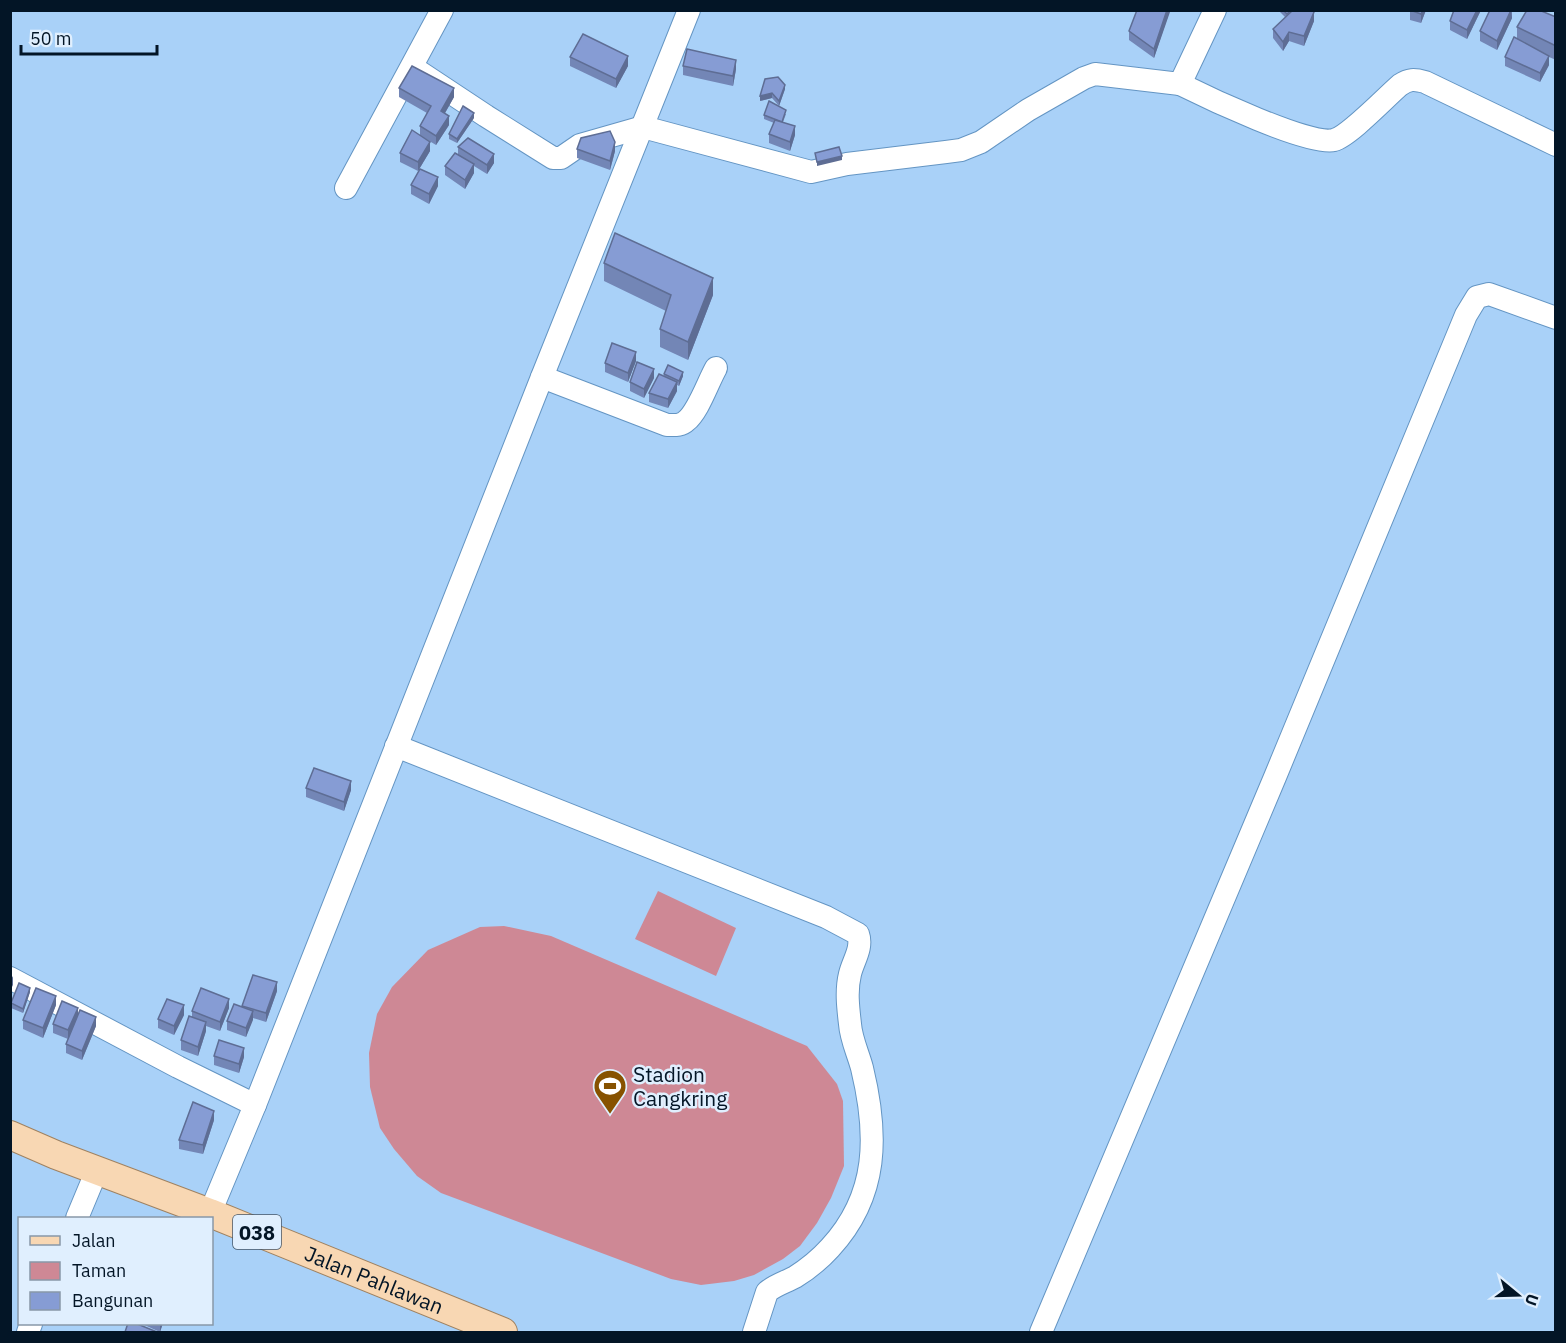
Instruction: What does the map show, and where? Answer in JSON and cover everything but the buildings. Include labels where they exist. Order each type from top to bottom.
[{"type":"main road","name":"Jalan Pahlawan","points":[[10,1135],[503,1332]]},
{"type":"street","points":[[346,188],[442,10]]},
{"type":"street","points":[[210,1213],[255,1105],[689,10]]},
{"type":"street","points":[[1180,84],[1215,10]]},
{"type":"street","points":[[412,67],[553,158],[561,158],[580,146],[643,127],[812,172],[847,164],[961,150],[981,142],[1028,110],[1095,74],[1180,84],[1274,126],[1329,141],[1343,136],[1400,85],[1408,80],[1416,79],[1556,145]]},
{"type":"street","points":[[1041,1332],[1275,777],[1466,315],[1477,297],[1489,294],[1556,318]]},
{"type":"street","points":[[542,377],[667,425],[678,425],[685,423],[691,416],[716,368]]},
{"type":"street","points":[[396,746],[815,912],[858,934],[860,940],[850,974],[847,995],[853,1041],[861,1066],[874,1140],[868,1179],[852,1220],[832,1247],[809,1268],[767,1292],[754,1332]]},
{"type":"street","points":[[10,978],[255,1105]]},
{"type":"street","points":[[76,1217],[97,1170]]},
{"type":"green space","points":[[658,891],[736,928],[716,976],[635,939]]},
{"type":"green space","name":"Stadion Cangkring","points":[[504,926],[551,936],[807,1046],[837,1084],[843,1101],[844,1166],[831,1198],[817,1223],[800,1246],[783,1259],[754,1275],[734,1281],[701,1285],[671,1279],[441,1193],[417,1176],[380,1128],[370,1087],[369,1053],[377,1014],[392,987],[428,950],[480,927]]},
{"type":"place","name":"Stadion Cangkring","points":[[610,1115]]}]
